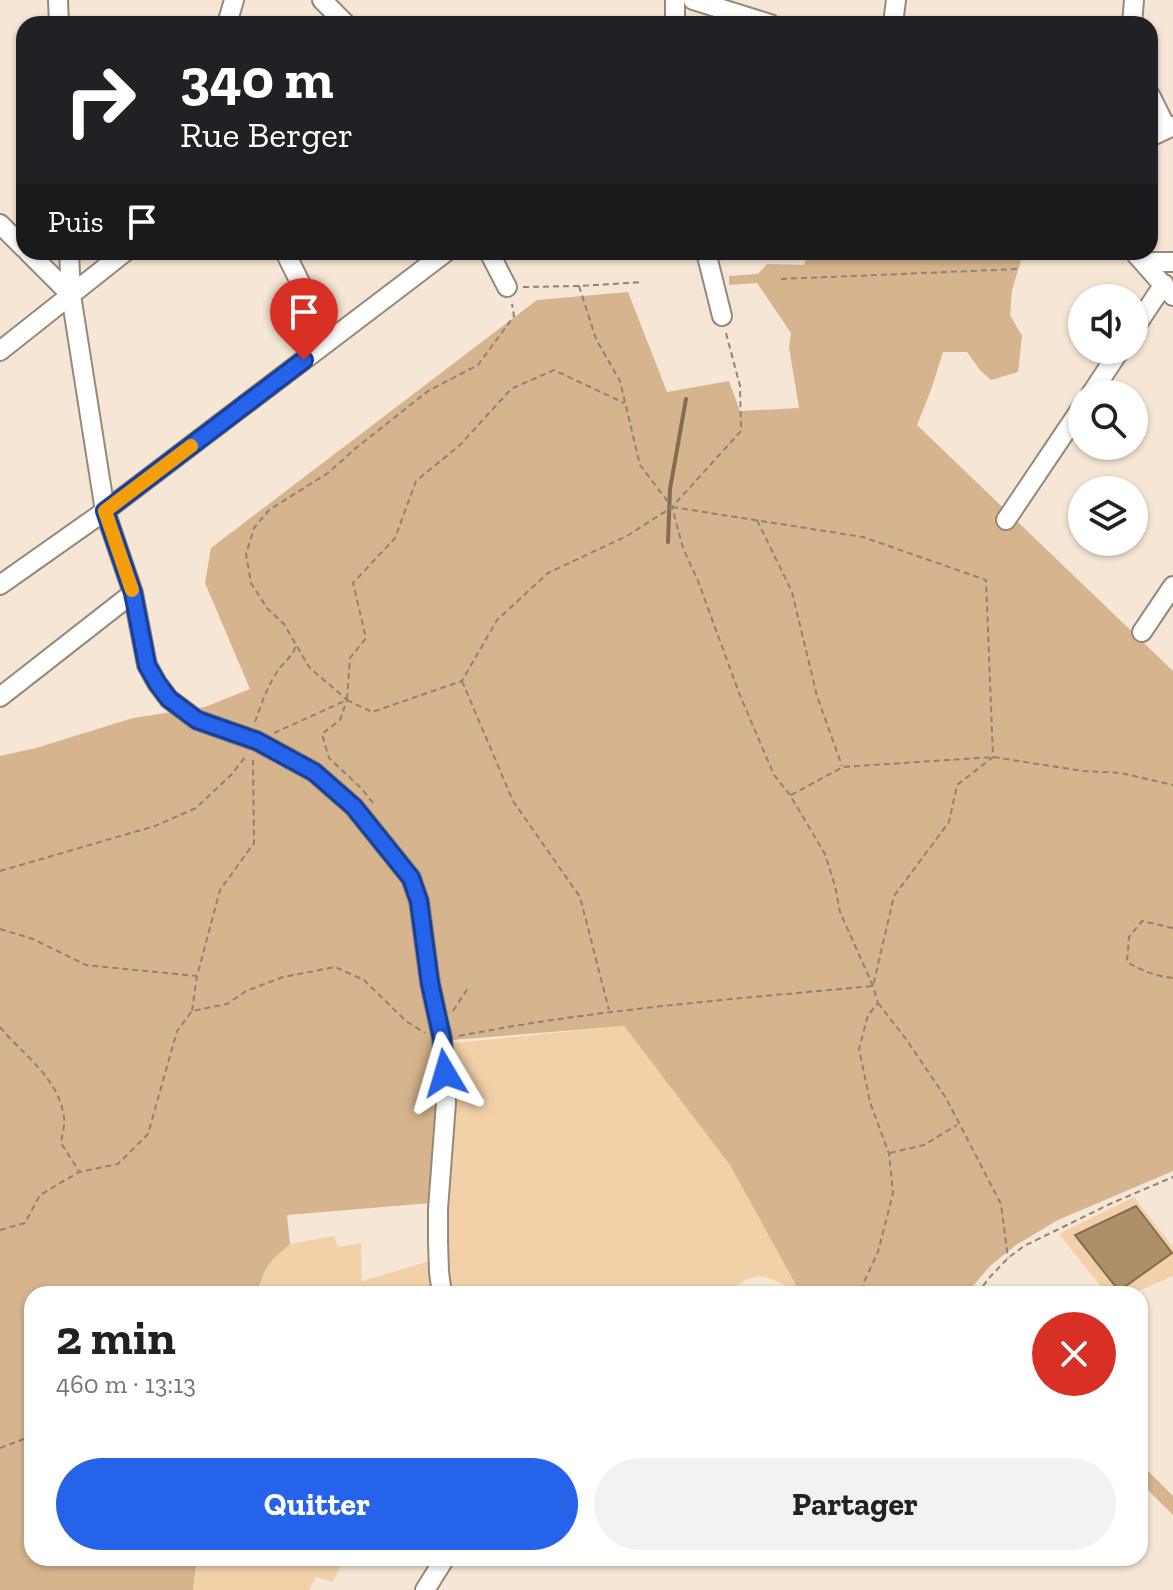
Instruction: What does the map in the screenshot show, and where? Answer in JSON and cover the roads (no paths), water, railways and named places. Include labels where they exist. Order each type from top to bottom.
[{"type":"street","points":[[322,0],[338,16]]},
{"type":"street","points":[[693,0],[744,16]]},
{"type":"street","points":[[0,224],[16,240]]},
{"type":"street","points":[[36,260],[71,295]]},
{"type":"street","points":[[69,260],[71,295],[105,511],[134,601],[147,665],[169,699],[197,720],[257,741],[314,772],[354,807],[411,878],[419,901],[441,1036],[446,1103],[438,1209],[441,1286]]},
{"type":"street","points":[[0,351],[115,260]]},
{"type":"street","points":[[289,260],[329,341]]},
{"type":"street","points":[[0,585],[105,511],[435,260]]},
{"type":"street","points":[[493,260],[507,287]]},
{"type":"street","points":[[708,260],[722,316]]},
{"type":"street","points":[[1142,260],[1168,290],[1148,313]]},
{"type":"street","points":[[1006,520],[1068,428]]},
{"type":"street","points":[[1142,632],[1173,586]]},
{"type":"street","points":[[0,697],[134,601]]},
{"type":"street","points":[[425,1590],[440,1566]]},
{"type":"waterway","points":[[668,542],[670,489],[686,399]]}]
